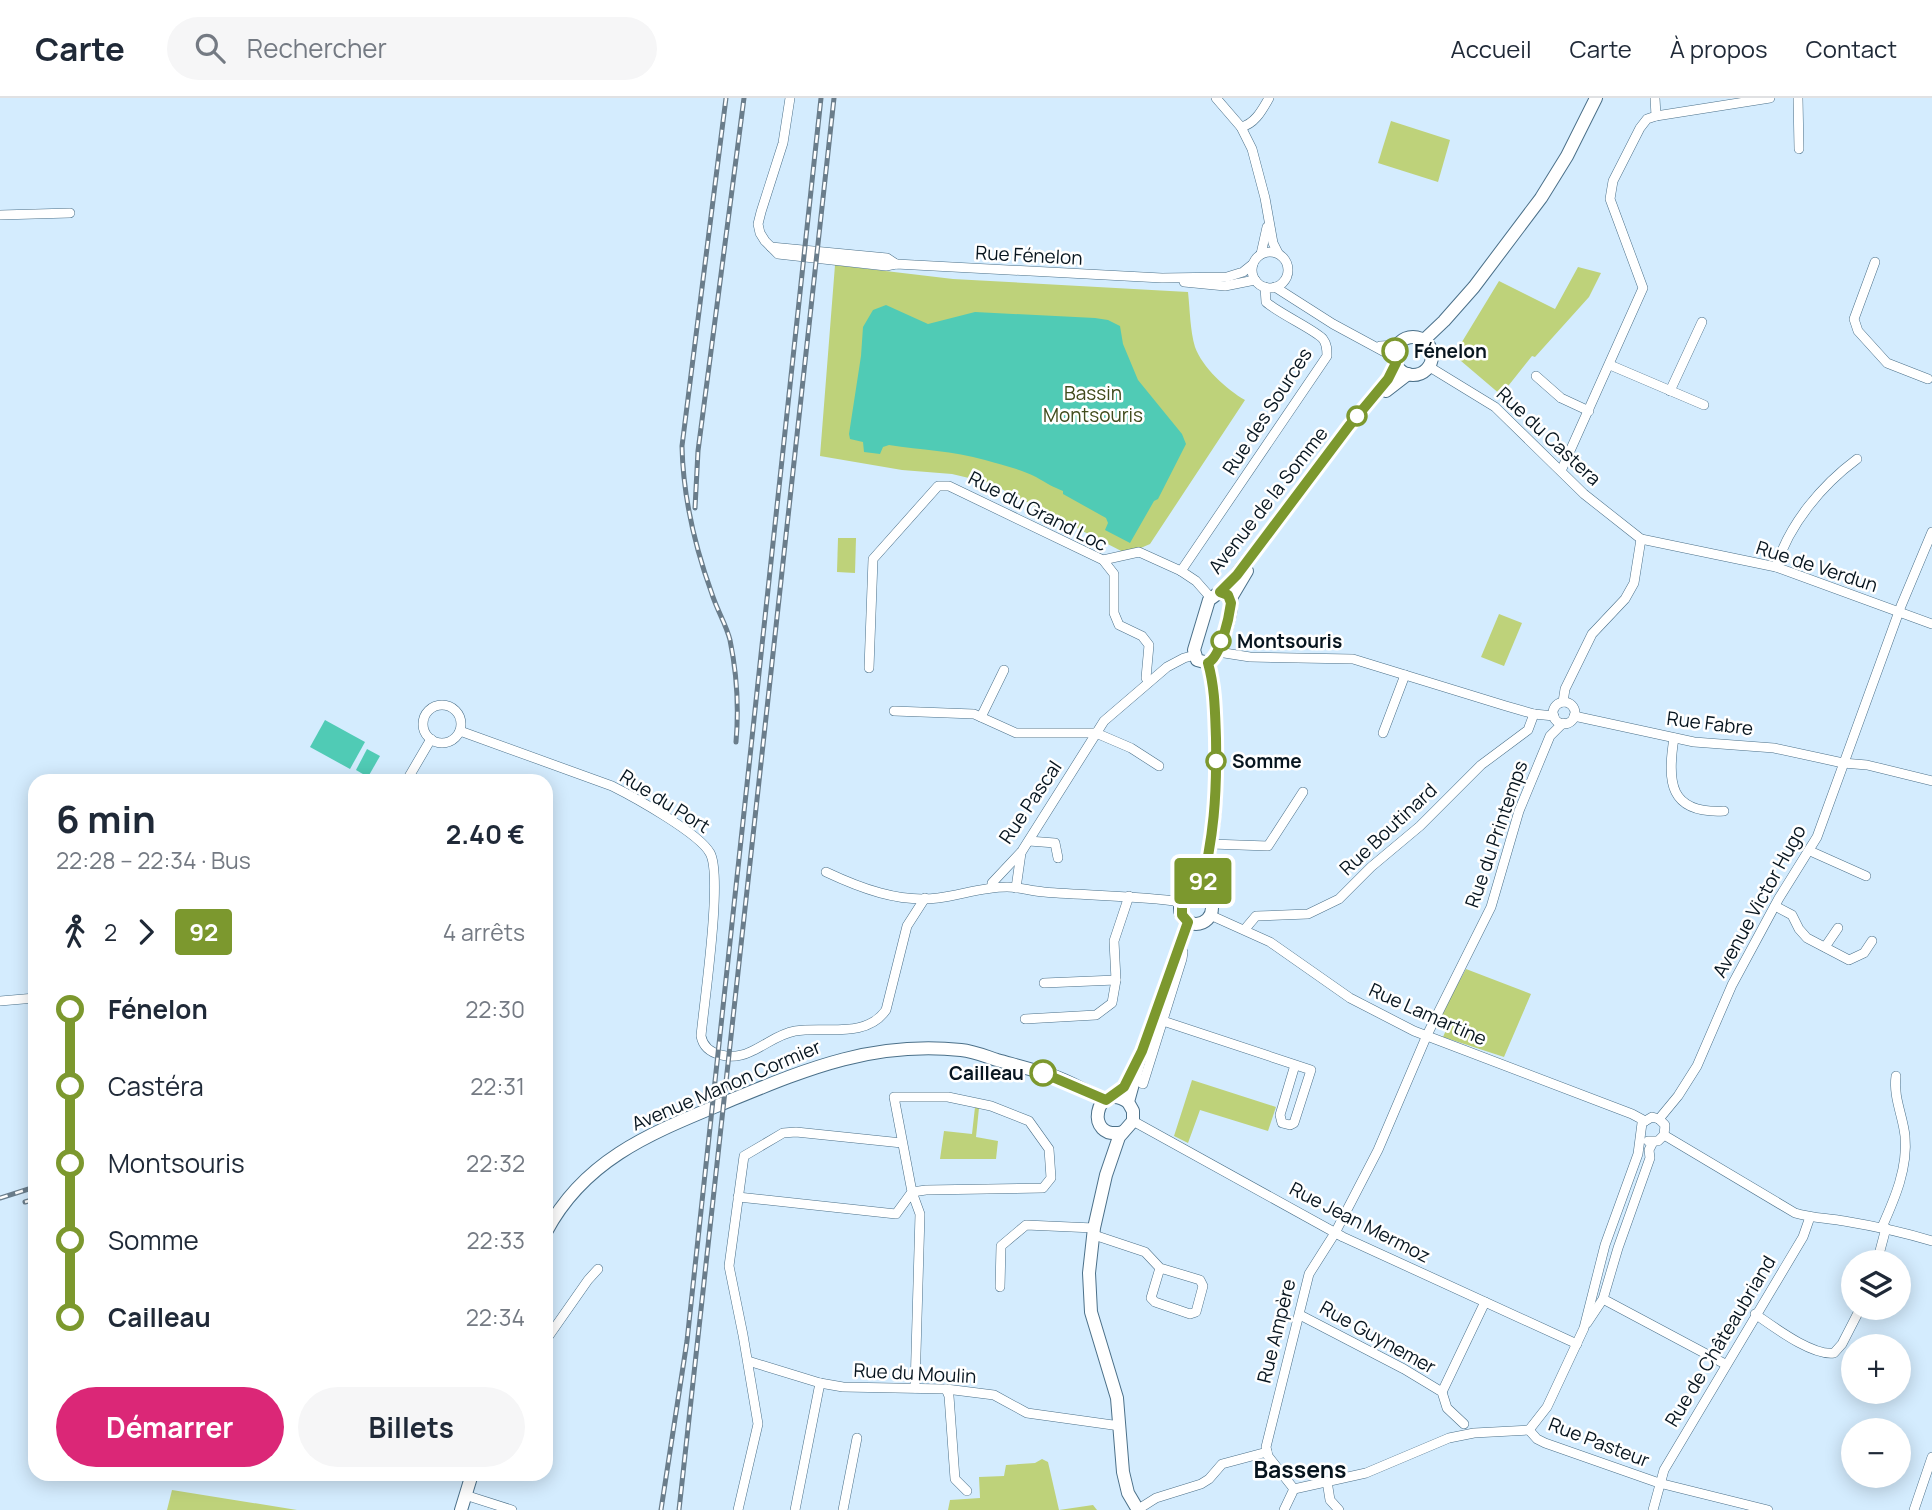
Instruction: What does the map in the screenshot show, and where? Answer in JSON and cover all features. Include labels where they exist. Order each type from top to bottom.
[{"type":"street","name":"Rue Fénelon","points":[[790,98],[783,143],[758,224],[760,233],[771,247],[887,258],[896,264],[1162,278],[1227,277],[1244,272],[1253,264]]},
{"type":"street","points":[[1216,98],[1241,127],[1252,149],[1267,208],[1273,243],[1288,265],[1287,277],[1280,285],[1265,287],[1255,280],[1253,264],[1261,254],[1268,225],[1267,208]]},
{"type":"street","points":[[1241,127],[1260,114],[1269,98]]},
{"type":"street","points":[[1424,340],[1474,286],[1541,198],[1567,156],[1596,98]]},
{"type":"street","points":[[1655,98],[1656,116]]},
{"type":"street","points":[[1561,471],[1643,288],[1610,199],[1613,181],[1640,128],[1647,119],[1656,116],[1770,98]]},
{"type":"street","points":[[1798,98],[1800,149]]},
{"type":"street","points":[[0,215],[70,213]]},
{"type":"street","points":[[1261,254],[1272,251],[1278,253]]},
{"type":"street","points":[[1875,262],[1854,320],[1858,331],[1887,363],[1931,381]]},
{"type":"street","name":"Rue Fénelon","points":[[1162,278],[1225,286],[1255,280]]},
{"type":"street","points":[[1280,285],[1292,298],[1333,324],[1396,355],[1408,374],[1419,373],[1429,366],[1432,355],[1424,340],[1409,337],[1396,355]]},
{"type":"street","name":"Rue des Sources","points":[[1181,571],[1327,356],[1327,349],[1321,337],[1279,313],[1266,302],[1265,287]]},
{"type":"street","points":[[1670,391],[1702,322]]},
{"type":"street","name":"Avenue de la Somme","points":[[1221,596],[1356,417],[1388,379],[1396,355]]},
{"type":"street","points":[[1610,365],[1704,405]]},
{"type":"street","name":"Rue du Castera","points":[[1429,366],[1495,407],[1584,494],[1641,539]]},
{"type":"street","name":"Avenue de la Somme","points":[[1221,596],[1241,579],[1354,429],[1394,383],[1408,374]]},
{"type":"street","points":[[1536,376],[1561,398],[1588,411]]},
{"type":"street","points":[[1776,567],[1785,544],[1806,511],[1825,487],[1857,459]]},
{"type":"street","name":"Rue du Grand Loc","points":[[869,668],[873,559],[938,486],[948,486],[1103,560],[1114,574],[1114,613],[1119,625],[1142,636],[1149,645],[1146,678],[1149,682]]},
{"type":"street","name":"Avenue Victor Hugo","points":[[1659,1119],[1697,1066],[1732,985],[1817,836],[1932,532]]},
{"type":"street","points":[[1563,702],[1572,706],[1574,716],[1570,722],[1557,721],[1554,716],[1555,707],[1563,702],[1565,689],[1592,634],[1625,599],[1634,583],[1641,539]]},
{"type":"street","name":"Rue de Verdun","points":[[1641,539],[1776,567],[1932,624]]},
{"type":"street","points":[[1103,560],[1139,552],[1181,571],[1221,596],[1231,608],[1218,652],[1213,661],[1202,663],[1194,650],[1221,596]]},
{"type":"street","points":[[1218,652],[1250,657],[1353,659],[1534,714],[1554,716]]},
{"type":"street","name":"Rue Pascal","points":[[992,887],[992,883],[1028,841],[1104,721],[1167,667],[1195,655]]},
{"type":"street","points":[[1200,893],[1215,823],[1217,779],[1215,690],[1208,663]]},
{"type":"street","points":[[981,717],[1004,670]]},
{"type":"street","points":[[1383,733],[1405,675]]},
{"type":"street","points":[[441,704],[447,705],[458,712],[462,725],[460,731],[447,742],[436,742],[426,734],[423,721],[429,710],[441,704]]},
{"type":"street","points":[[894,711],[974,714],[1016,733],[1096,733],[1131,748],[1160,766]]},
{"type":"street","name":"Rue Boutinard","points":[[1245,929],[1256,916],[1308,914],[1339,899],[1371,867],[1420,826],[1480,765],[1528,730],[1534,714]]},
{"type":"street","name":"Rue Fabre","points":[[1574,716],[1674,738],[1774,748],[1843,763],[1867,765],[1932,781]]},
{"type":"street","name":"Rue du Printemps","points":[[1427,1035],[1491,907],[1519,811],[1550,736],[1563,723]]},
{"type":"street","name":"Rue du Port","points":[[460,731],[612,786],[695,837],[708,849],[713,860],[715,893],[701,1036],[703,1044],[712,1053],[749,1053],[775,1037],[793,1032],[859,1028],[879,1021],[886,1010],[907,926],[925,898]]},
{"type":"street","points":[[1674,738],[1671,757],[1672,787],[1676,796],[1701,810],[1724,811]]},
{"type":"street","points":[[411,774],[431,739]]},
{"type":"street","points":[[1211,844],[1268,846],[1303,792]]},
{"type":"street","points":[[1028,841],[1055,843],[1058,858]]},
{"type":"street","points":[[1016,888],[1021,851]]},
{"type":"street","points":[[1810,851],[1866,876]]},
{"type":"street","points":[[825,872],[878,893],[925,898],[992,887],[1182,902]]},
{"type":"street","points":[[1200,893],[1211,902],[1210,915],[1203,922],[1188,922],[1182,915],[1182,902],[1188,895],[1200,893]]},
{"type":"street","points":[[1025,1019],[1096,1015],[1112,1003],[1116,980],[1114,941],[1129,896]]},
{"type":"street","points":[[1775,906],[1791,915],[1807,937],[1849,960],[1864,953],[1872,941]]},
{"type":"street","name":"Rue Lamartine","points":[[1210,915],[1270,942],[1350,998],[1427,1035],[1644,1121]]},
{"type":"street","points":[[1128,1102],[1140,1081],[1178,945],[1188,922]]},
{"type":"street","points":[[1825,947],[1838,928]]},
{"type":"street","points":[[1044,983],[1116,980]]},
{"type":"street","points":[[0,1001],[28,999]]},
{"type":"street","points":[[1107,1175],[1105,1131],[1098,1121],[1102,1104],[1124,1087],[1158,1020]]},
{"type":"street","points":[[1158,1020],[1311,1070],[1294,1124],[1290,1125],[1282,1123],[1280,1115],[1295,1065]]},
{"type":"street","name":"Rue Ampère","points":[[1267,1452],[1268,1432],[1309,1274],[1335,1233],[1378,1150],[1427,1035]]},
{"type":"street","name":"Avenue Manon Cormier","points":[[553,1220],[575,1188],[635,1143],[690,1117],[824,1063],[855,1055],[889,1051],[964,1050],[1038,1072],[1102,1104]]},
{"type":"street","points":[[1140,1095],[1142,1051]]},
{"type":"street","points":[[1879,1250],[1904,1166],[1905,1138],[1901,1110],[1894,1090],[1896,1076]]},
{"type":"street","points":[[738,1197],[896,1214],[912,1192],[1043,1188],[1051,1178],[1049,1149],[1030,1122],[991,1106],[948,1097],[894,1097],[912,1192],[920,1214],[915,1388]]},
{"type":"street","points":[[1102,1104],[1118,1097],[1128,1102],[1133,1111],[1133,1121],[1117,1141],[1107,1175],[1094,1231],[1089,1273],[1091,1312],[1111,1375],[1128,1493],[1137,1510],[1156,1498],[1201,1484],[1222,1464],[1267,1452],[1294,1489]]},
{"type":"street","points":[[1294,1489],[1366,1473],[1449,1437],[1529,1430],[1547,1407],[1584,1328],[1605,1245],[1638,1154],[1644,1121],[1652,1117],[1659,1119],[1665,1125],[1664,1135],[1653,1142],[1649,1150],[1650,1158],[1603,1299],[1584,1328]]},
{"type":"street","name":"Rue Jean Mermoz","points":[[1133,1121],[1335,1233],[1577,1344]]},
{"type":"street","points":[[1105,1131],[1123,1132]]},
{"type":"street","points":[[738,1510],[758,1424],[729,1266],[744,1156],[783,1133],[902,1143]]},
{"type":"street","points":[[1642,1135],[1653,1142]]},
{"type":"street","points":[[1664,1135],[1795,1213],[1884,1227],[1932,1241]]},
{"type":"street","name":"Rue de Châteaubriand","points":[[1653,1510],[1664,1470],[1803,1237],[1810,1217]]},
{"type":"street","points":[[1000,1287],[1001,1246],[1026,1225],[1094,1231],[1145,1252],[1160,1268],[1200,1280],[1203,1286],[1196,1312],[1190,1314],[1155,1302],[1151,1298],[1160,1268]]},
{"type":"street","points":[[553,1330],[598,1269]]},
{"type":"street","points":[[1603,1299],[1725,1364]]},
{"type":"street","points":[[1442,1392],[1485,1303]]},
{"type":"street","points":[[1755,1314],[1777,1329],[1825,1354],[1834,1353],[1842,1344],[1854,1320]]},
{"type":"street","name":"Rue Guynemer","points":[[1300,1315],[1404,1369],[1442,1392],[1447,1408],[1464,1424]]},
{"type":"street","name":"Rue du Moulin","points":[[748,1361],[820,1383],[843,1387],[946,1389],[994,1395],[1027,1413],[1120,1426]]},
{"type":"street","points":[[795,1510],[820,1383]]},
{"type":"street","points":[[946,1389],[949,1396],[955,1479],[967,1491]]},
{"type":"street","name":"Rue Pasteur","points":[[1529,1430],[1545,1443],[1659,1483],[1747,1507],[1769,1510]]},
{"type":"street","points":[[843,1510],[857,1438]]},
{"type":"street","points":[[1914,1510],[1932,1457]]},
{"type":"street","points":[[461,1510],[470,1481]]},
{"type":"street","points":[[1327,1481],[1330,1500],[1339,1510]]},
{"type":"street","points":[[1284,1510],[1294,1489]]},
{"type":"street","points":[[465,1494],[512,1510]]},
{"type":"green space","points":[[1391,121],[1450,140],[1438,182],[1378,163]]},
{"type":"green space","name":"Bassin Montsouris","points":[[835,265],[953,279],[1188,292],[1192,334],[1198,355],[1216,377],[1245,400],[1150,544],[1127,554],[990,483],[952,474],[902,470],[820,456]]},
{"type":"green space","points":[[1578,267],[1601,273],[1589,297],[1535,357],[1532,356],[1501,395],[1454,355],[1499,281],[1555,309]]},
{"type":"green space","points":[[838,538],[856,538],[855,573],[837,572]]},
{"type":"green space","points":[[1499,614],[1522,623],[1504,666],[1481,657]]},
{"type":"green space","points":[[1466,969],[1531,994],[1504,1057],[1443,1037],[1447,1028],[1436,1023]]},
{"type":"green space","points":[[1192,1080],[1276,1107],[1268,1131],[1200,1110],[1188,1143],[1174,1136]]},
{"type":"green space","points":[[975,1107],[979,1108],[976,1137],[998,1141],[996,1159],[940,1159],[944,1131],[972,1134]]},
{"type":"green space","points":[[1042,1459],[1048,1462],[1059,1510],[948,1510],[950,1500],[980,1498],[979,1477],[1004,1476],[1006,1465],[1035,1463]]},
{"type":"green space","points":[[172,1490],[297,1510],[167,1510]]},
{"type":"green space","points":[[1093,1505],[1097,1510],[1059,1510]]},
{"type":"shaded area","name":"Bassin Montsouris","points":[[886,305],[928,324],[975,312],[1095,318],[1120,326],[1123,344],[1138,380],[1182,434],[1186,444],[1158,499],[1154,501],[1130,543],[1105,530],[1108,523],[1106,518],[1063,494],[1063,491],[1024,472],[961,455],[889,445],[883,447],[880,454],[864,452],[863,442],[850,439],[863,327],[873,310]]},
{"type":"shaded area","points":[[325,720],[365,742],[350,769],[310,747]]},
{"type":"shaded area","points":[[367,749],[380,756],[370,774],[356,770]]},
{"type":"railway","points":[[726,98],[682,446],[687,502],[695,540],[728,634],[732,653],[736,678],[736,742]]},
{"type":"railway","points":[[695,508],[698,451],[744,98]]},
{"type":"railway","points":[[661,1510],[687,1341],[821,98]]},
{"type":"railway","points":[[679,1510],[834,98]]},
{"type":"railway","points":[[0,1198],[28,1189]]},
{"type":"bus line","name":"92","points":[[1043,1073],[1106,1100],[1124,1087],[1142,1051],[1188,922],[1182,915],[1180,906],[1188,895],[1200,893],[1215,823],[1215,690],[1208,663],[1216,657],[1231,608],[1231,598],[1220,592],[1237,575],[1349,426],[1388,379],[1396,363],[1395,351]]},
{"type":"place","name":"Fénelon","points":[[1395,351]]},
{"type":"place","name":"Montsouris","points":[[1221,641]]},
{"type":"place","name":"Somme","points":[[1216,761]]},
{"type":"place","name":"Cailleau","points":[[1043,1073]]},
{"type":"district","name":"Bassens","points":[[1300,1469]]}]
